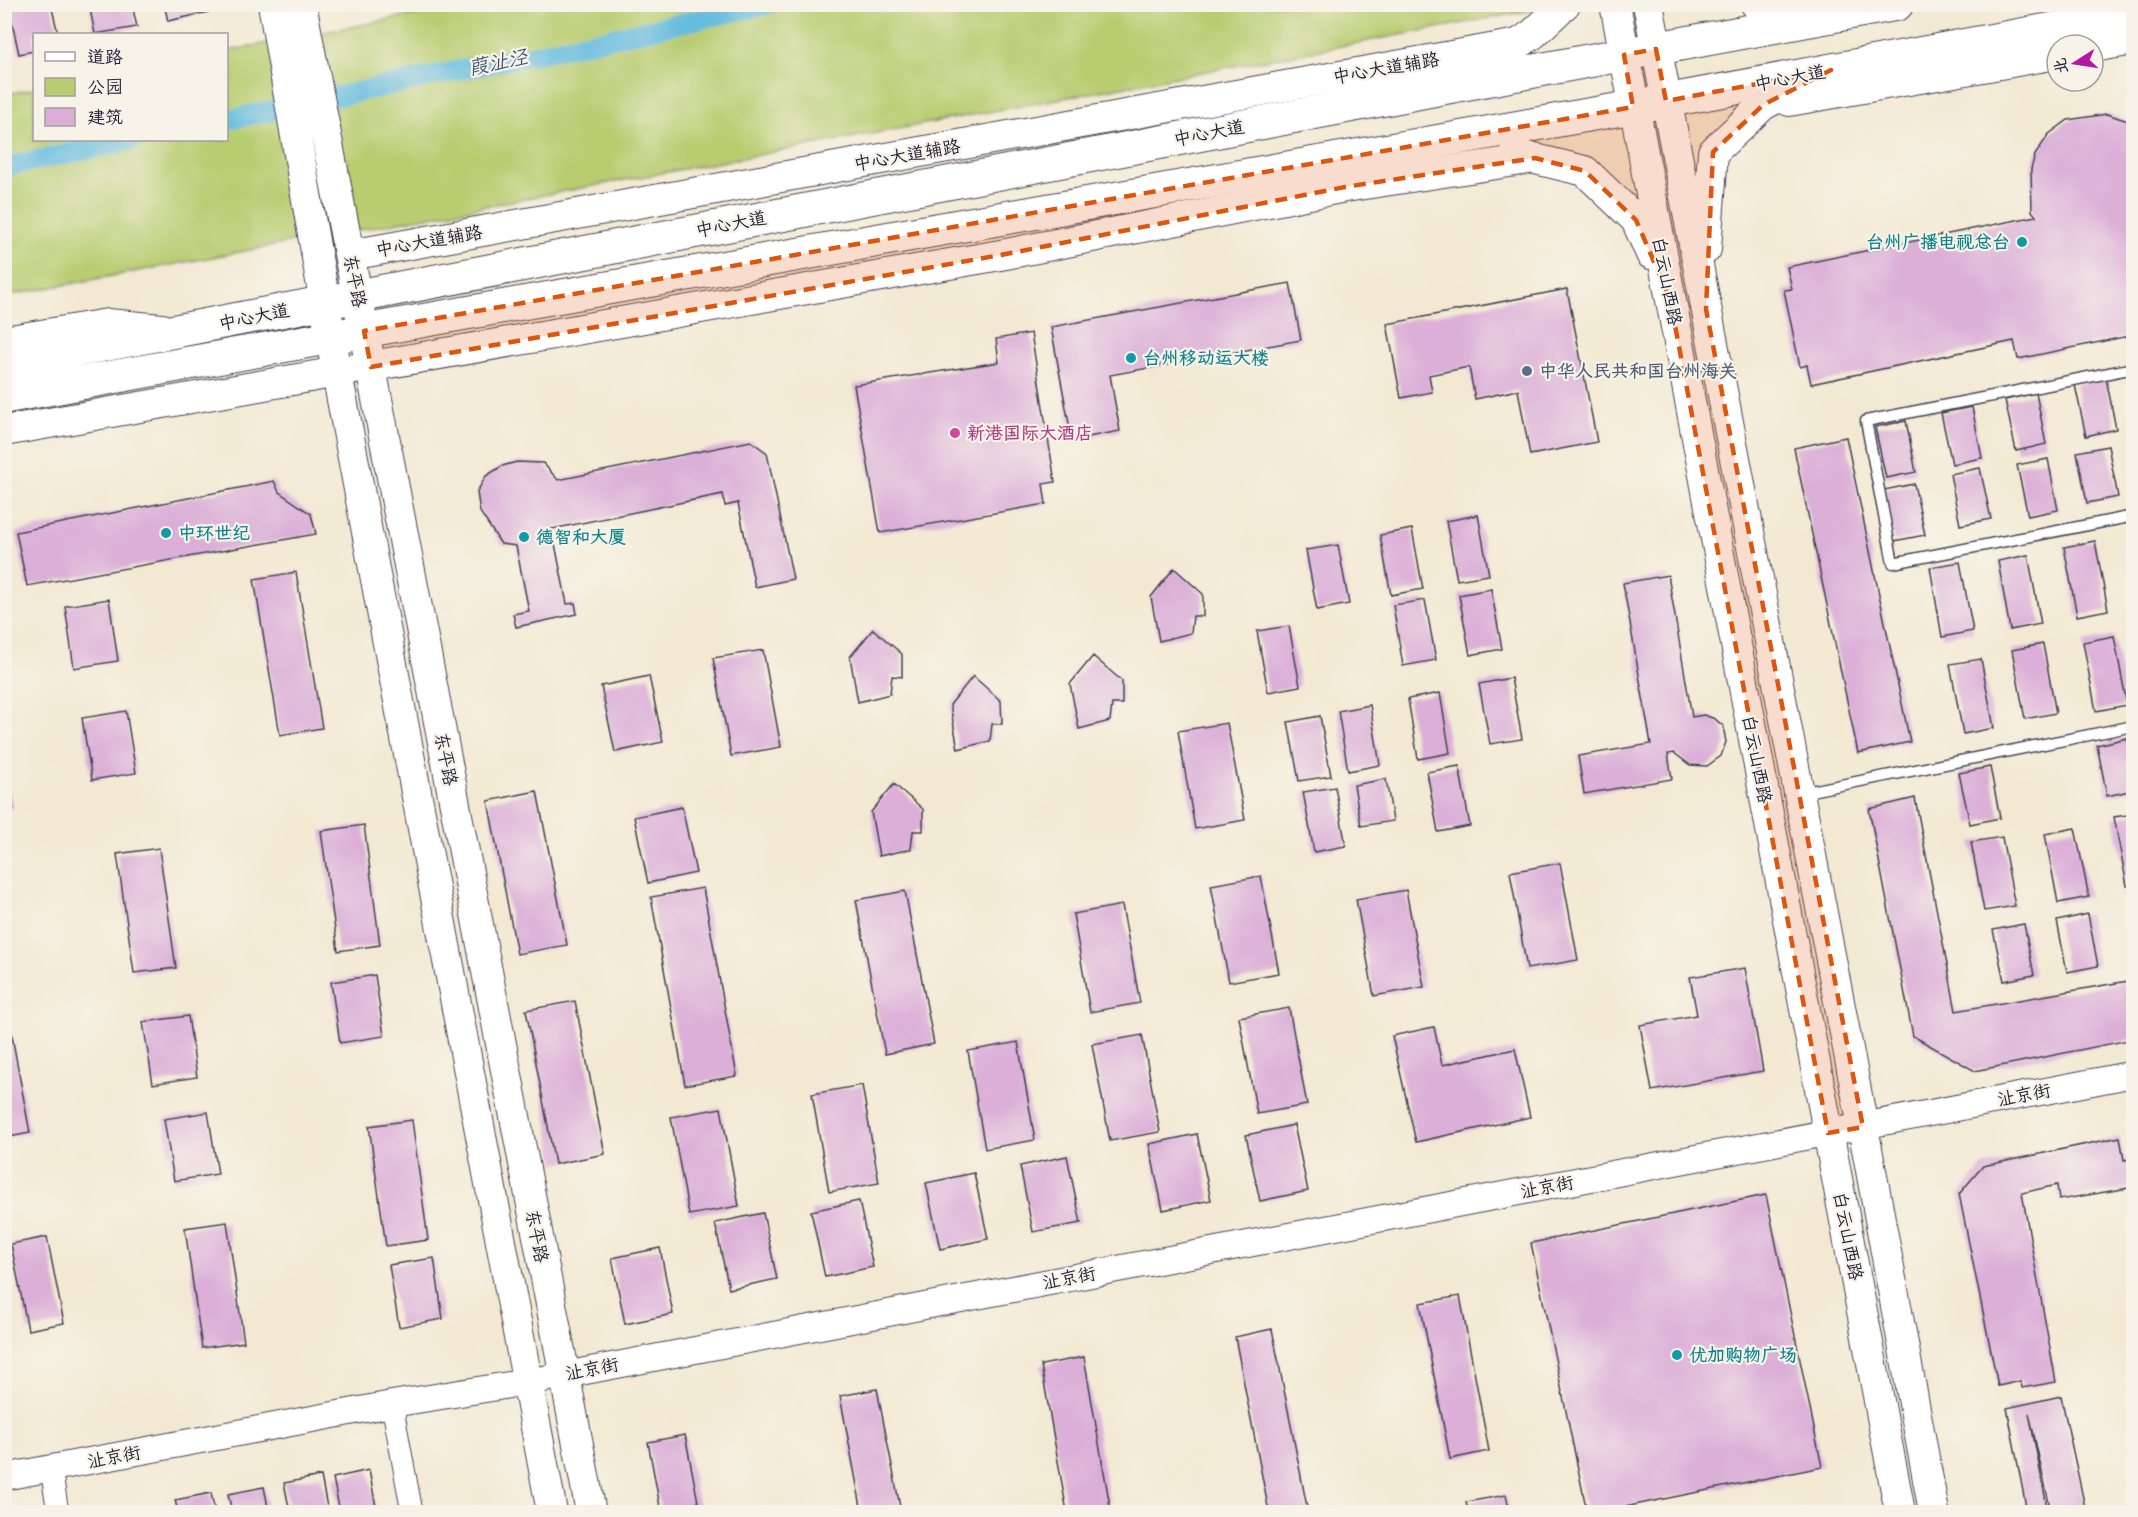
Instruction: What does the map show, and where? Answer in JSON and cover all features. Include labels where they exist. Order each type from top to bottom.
[{"type":"main road","name":"东平路","points":[[273,4],[324,303],[552,1512]]},
{"type":"main road","name":"东平路","points":[[301,4],[591,1512]]},
{"type":"main road","name":"中心大道","points":[[1458,85],[1533,34],[1566,4]]},
{"type":"main road","name":"白云山西路","points":[[1615,4],[1900,1512]]},
{"type":"main road","name":"白云山西路","points":[[1648,4],[1863,1126],[1934,1512]]},
{"type":"main road","name":"中心大道","points":[[1756,4],[1810,21]]},
{"type":"main road","name":"中心大道","points":[[4,364],[1458,85],[1897,4]]},
{"type":"main road","name":"中心大道","points":[[4,397],[364,331],[1633,107],[2133,14]]},
{"type":"main road","points":[[2105,45],[2133,40]]},
{"type":"main road","name":"中心大道辅路","points":[[324,303],[350,255],[1518,44]]},
{"type":"main road","points":[[1762,105],[2045,56]]},
{"type":"main road","name":"白云山西路","points":[[1706,309],[1706,230],[1713,152],[1762,105],[1831,70]]},
{"type":"main road","name":"中心大道","points":[[1447,140],[1585,171],[1636,220],[1670,299]]},
{"type":"main road","points":[[4,431],[1006,254],[1345,187],[1535,158]]},
{"type":"main road","points":[[4,341],[108,324],[185,331]]},
{"type":"main road","points":[[337,373],[364,331]]},
{"type":"street","name":"沚京街","points":[[4,1477],[392,1404],[528,1382],[2133,1074]]},
{"type":"street","points":[[392,1404],[412,1512]]},
{"type":"street","points":[[51,1469],[58,1512]]},
{"type":"lane","points":[[2133,368],[1866,421],[1893,563],[2133,516]]},
{"type":"lane","points":[[1799,793],[2133,726]]},
{"type":"highlighted area","points":[[1656,49],[1666,101],[1831,70],[1763,105],[1713,152],[1706,309],[1863,1127],[1828,1133],[1670,299],[1636,220],[1585,171],[1535,158],[1345,187],[1006,254],[371,367],[364,331],[1633,107],[1624,55]]},
{"type":"green space","points":[[463,5],[1560,5],[5,296],[5,94],[33,89],[33,141],[228,141],[228,51]]},
{"type":"building","points":[[8,4],[51,4],[58,33],[33,33],[33,51],[19,54]]},
{"type":"building","points":[[89,4],[132,4],[137,27],[95,33]]},
{"type":"building","points":[[164,4],[207,4],[209,12],[168,21]]},
{"type":"building","name":"台州广播电视总台","points":[[2107,114],[2134,123],[2134,335],[2018,359],[2014,341],[1811,384],[1807,365],[1800,367],[1784,290],[1792,289],[1787,267],[2036,216],[2032,211],[2031,169],[2035,155],[2049,134],[2068,120]]},
{"type":"building","name":"台州移动运大楼","points":[[1290,283],[1301,340],[1110,375],[1120,431],[1072,440],[1051,327]]},
{"type":"building","name":"中华人民共和国台州海关","points":[[1567,289],[1597,442],[1530,455],[1518,390],[1475,399],[1469,367],[1429,375],[1432,392],[1401,398],[1387,324]]},
{"type":"building","name":"新港国际大酒店","points":[[1031,333],[1055,482],[1043,484],[1046,504],[880,533],[854,385],[999,362],[996,339]]},
{"type":"building","points":[[2106,378],[2116,429],[2086,436],[2075,385]]},
{"type":"building","points":[[2036,393],[2046,444],[2016,451],[2005,400]]},
{"type":"building","points":[[1972,407],[1982,458],[1952,464],[1941,413]]},
{"type":"building","points":[[1906,421],[1916,472],[1886,478],[1875,427]]},
{"type":"building","points":[[1846,437],[1910,742],[1858,753],[1794,448]]},
{"type":"building","name":"德智和大厦","points":[[751,441],[767,453],[793,579],[755,587],[738,503],[725,506],[723,494],[552,529],[567,604],[575,603],[577,614],[516,627],[513,614],[529,611],[516,546],[501,544],[480,512],[477,492],[486,476],[502,466],[517,462],[543,463],[558,480]]},
{"type":"building","points":[[2108,446],[2118,497],[2087,503],[2077,452]]},
{"type":"building","points":[[2048,459],[2058,510],[2028,516],[2017,465]]},
{"type":"building","points":[[1980,468],[1991,519],[1960,525],[1950,474]]},
{"type":"building","name":"中环世纪","points":[[274,481],[279,492],[311,514],[316,534],[27,586],[16,532]]},
{"type":"building","points":[[1914,484],[1925,535],[1894,541],[1884,490]]},
{"type":"building","points":[[1478,515],[1489,575],[1457,580],[1446,521]]},
{"type":"building","points":[[1412,529],[1423,589],[1391,595],[1380,535]]},
{"type":"building","points":[[2095,541],[2108,610],[2077,616],[2064,547]]},
{"type":"building","points":[[1338,545],[1349,604],[1317,610],[1306,550]]},
{"type":"building","points":[[2028,555],[2041,624],[2010,630],[1998,561]]},
{"type":"building","points":[[1960,562],[1973,631],[1942,637],[1930,567]]},
{"type":"building","points":[[1174,568],[1203,594],[1203,616],[1193,616],[1191,633],[1159,641],[1151,597]]},
{"type":"building","points":[[296,572],[322,728],[280,735],[254,579]]},
{"type":"building","points":[[1668,575],[1692,717],[1704,715],[1715,719],[1723,726],[1726,742],[1721,756],[1707,766],[1690,765],[1674,753],[1668,754],[1672,779],[1584,794],[1578,756],[1651,744],[1623,583]]},
{"type":"building","points":[[1491,589],[1502,649],[1470,655],[1459,595]]},
{"type":"building","points":[[109,599],[118,661],[74,668],[65,606]]},
{"type":"building","points":[[1425,600],[1436,660],[1403,666],[1393,605]]},
{"type":"building","points":[[1289,626],[1300,686],[1268,692],[1257,631]]},
{"type":"building","points":[[873,629],[902,654],[902,677],[892,676],[890,694],[858,702],[850,657]]},
{"type":"building","points":[[2114,636],[2127,705],[2096,711],[2083,642]]},
{"type":"building","points":[[2043,644],[2056,713],[2025,719],[2012,650]]},
{"type":"building","points":[[763,650],[781,747],[731,756],[713,658]]},
{"type":"building","points":[[1093,656],[1122,681],[1122,704],[1112,704],[1110,721],[1079,729],[1070,684]]},
{"type":"building","points":[[1981,659],[1994,728],[1963,734],[1950,664]]},
{"type":"building","points":[[649,676],[663,742],[615,752],[601,686]]},
{"type":"building","points":[[973,676],[1001,701],[1002,724],[992,724],[990,741],[958,749],[950,705]]},
{"type":"building","points":[[1511,678],[1522,739],[1490,744],[1479,684]]},
{"type":"building","points":[[1440,693],[1450,753],[1418,759],[1408,699]]},
{"type":"building","points":[[1370,705],[1380,765],[1348,771],[1338,711]]},
{"type":"building","points":[[126,711],[136,773],[92,780],[82,718]]},
{"type":"building","points":[[1320,716],[1331,776],[1299,781],[1288,722]]},
{"type":"building","points":[[1227,723],[1245,820],[1195,829],[1178,731]]},
{"type":"building","points":[[2127,738],[2134,768],[2134,790],[2107,796],[2097,745]]},
{"type":"building","points":[[1459,766],[1470,826],[1438,832],[1427,772]]},
{"type":"building","points":[[1990,767],[2000,818],[1970,824],[1959,773]]},
{"type":"building","points":[[4,768],[13,808],[4,809]]},
{"type":"building","points":[[1386,779],[1393,821],[1361,826],[1354,785]]},
{"type":"building","points":[[894,784],[923,809],[923,831],[913,831],[911,849],[879,856],[871,812]]},
{"type":"building","points":[[1335,787],[1346,846],[1314,852],[1303,792]]},
{"type":"building","points":[[537,791],[567,945],[517,954],[488,801]]},
{"type":"building","points":[[1915,798],[1956,1011],[2134,980],[2134,1039],[1975,1071],[1913,1036],[1869,809]]},
{"type":"building","points":[[682,807],[696,873],[648,883],[634,817]]},
{"type":"building","points":[[2134,814],[2134,885],[2127,886],[2114,817]]},
{"type":"building","points":[[364,825],[380,945],[338,951],[321,831]]},
{"type":"building","points":[[2075,828],[2089,897],[2058,903],[2045,834]]},
{"type":"building","points":[[2002,837],[2015,906],[1984,911],[1971,842]]},
{"type":"building","points":[[159,848],[176,968],[134,973],[117,854]]},
{"type":"building","points":[[1560,863],[1578,960],[1527,969],[1510,872]]},
{"type":"building","points":[[1261,876],[1279,973],[1229,982],[1211,885]]},
{"type":"building","points":[[703,888],[737,1076],[685,1085],[651,897]]},
{"type":"building","points":[[1406,890],[1424,987],[1374,996],[1356,899]]},
{"type":"building","points":[[905,891],[934,1044],[885,1054],[856,900]]},
{"type":"building","points":[[1122,905],[1140,1003],[1090,1012],[1073,914]]},
{"type":"building","points":[[2088,914],[2098,966],[2067,972],[2057,921]]},
{"type":"building","points":[[2024,924],[2034,975],[2004,981],[1993,930]]},
{"type":"building","points":[[1745,968],[1763,1071],[1652,1091],[1640,1025],[1697,1015],[1690,977]]},
{"type":"building","points":[[375,975],[384,1036],[340,1043],[331,982]]},
{"type":"building","points":[[575,1001],[605,1154],[555,1164],[526,1010]]},
{"type":"building","points":[[1289,1008],[1307,1105],[1257,1114],[1239,1017]]},
{"type":"building","points":[[4,1009],[7,1009],[30,1133],[4,1138]]},
{"type":"building","points":[[188,1016],[197,1077],[153,1084],[143,1022]]},
{"type":"building","points":[[1434,1027],[1442,1065],[1515,1049],[1530,1117],[1416,1142],[1392,1036]]},
{"type":"building","points":[[1142,1035],[1160,1132],[1110,1141],[1092,1044]]},
{"type":"building","points":[[1018,1042],[1035,1140],[985,1149],[968,1051]]},
{"type":"building","points":[[862,1085],[879,1183],[829,1192],[812,1094]]},
{"type":"building","points":[[721,1108],[739,1206],[689,1215],[671,1117]]},
{"type":"building","points":[[208,1112],[218,1174],[174,1181],[164,1119]]},
{"type":"building","points":[[412,1120],[428,1240],[386,1246],[369,1126]]},
{"type":"building","points":[[1294,1125],[1308,1191],[1260,1201],[1246,1135]]},
{"type":"building","points":[[1197,1134],[1211,1200],[1163,1210],[1149,1144]]},
{"type":"building","points":[[2120,1137],[2124,1160],[2134,1158],[2134,1187],[2059,1200],[2057,1185],[2022,1193],[2056,1382],[2022,1388],[2021,1381],[1998,1386],[1959,1194],[1983,1166]]},
{"type":"building","points":[[1067,1156],[1081,1223],[1033,1232],[1020,1166]]},
{"type":"building","points":[[974,1173],[988,1239],[940,1249],[926,1183]]},
{"type":"building","name":"优加购物广场","points":[[1766,1195],[1822,1467],[1600,1512],[1587,1512],[1531,1243]]},
{"type":"building","points":[[859,1201],[873,1267],[825,1277],[811,1211]]},
{"type":"building","points":[[763,1213],[777,1279],[729,1289],[715,1223]]},
{"type":"building","points":[[227,1222],[244,1342],[202,1348],[185,1228]]},
{"type":"building","points":[[47,1237],[64,1323],[28,1330],[11,1244]]},
{"type":"building","points":[[660,1248],[673,1314],[625,1324],[612,1258]]},
{"type":"building","points":[[434,1258],[443,1319],[399,1327],[389,1265]]},
{"type":"building","points":[[1460,1296],[1489,1451],[1450,1459],[1420,1303]]},
{"type":"building","points":[[1272,1329],[1308,1512],[1269,1512],[1235,1337]]},
{"type":"building","points":[[1084,1357],[1111,1512],[1067,1512],[1041,1365]]},
{"type":"building","points":[[877,1389],[901,1512],[862,1512],[840,1396]]},
{"type":"building","points":[[2061,1396],[2085,1507],[2051,1512],[2029,1413],[2048,1512],[2027,1512],[2007,1408]]},
{"type":"building","points":[[685,1435],[700,1512],[661,1512],[648,1442]]},
{"type":"building","points":[[369,1470],[377,1512],[340,1512],[333,1478]]},
{"type":"building","points":[[321,1476],[328,1512],[290,1512],[284,1483]]},
{"type":"building","points":[[264,1487],[269,1512],[232,1512],[228,1494]]},
{"type":"building","points":[[211,1493],[215,1512],[178,1512],[175,1500]]},
{"type":"building","points":[[1506,1495],[1510,1512],[1468,1512],[1466,1502]]},
{"type":"building","points":[[163,1508],[164,1512],[144,1512],[144,1511]]},
{"type":"waterway","name":"葭沚泾","points":[[228,120],[770,4]]},
{"type":"waterway","name":"葭沚泾","points":[[4,167],[128,141]]},
{"type":"place","name":"台州广播电视总台","points":[[2022,242]]},
{"type":"place","name":"台州移动运大楼","points":[[1131,358]]},
{"type":"place","name":"中华人民共和国台州海关","points":[[1527,371]]},
{"type":"place","name":"新港国际大酒店","points":[[955,433]]},
{"type":"place","name":"中环世纪","points":[[166,533]]},
{"type":"place","name":"德智和大厦","points":[[524,537]]},
{"type":"place","name":"优加购物广场","points":[[1677,1355]]}]
